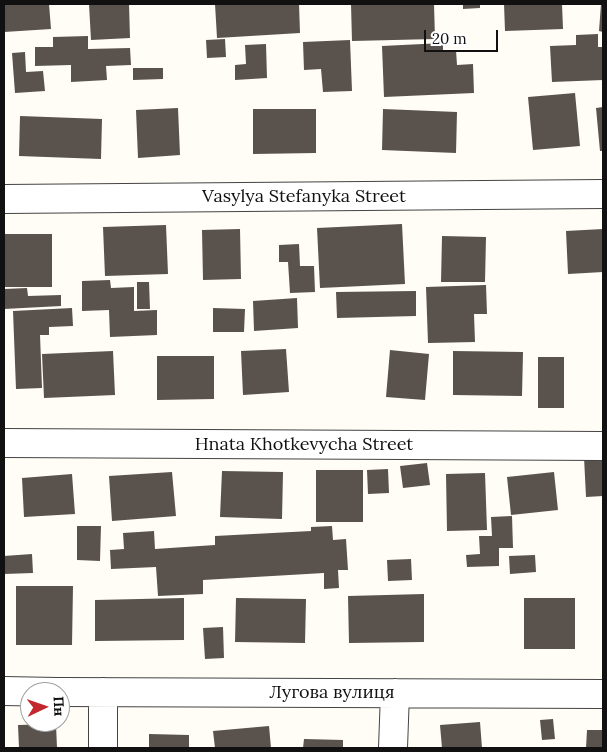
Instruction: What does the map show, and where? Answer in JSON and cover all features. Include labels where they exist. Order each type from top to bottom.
[{"type":"street","name":"Vasylya Stefanyka Street","points":[[4,199],[603,194]]},
{"type":"street","name":"Hnata Khotkevycha Street","points":[[4,443],[603,446]]},
{"type":"street","name":"Лугова вулиця","points":[[4,692],[20,692]]},
{"type":"street","name":"Лугова вулиця","points":[[70,692],[603,694]]},
{"type":"street","points":[[103,692],[103,748]]},
{"type":"street","points":[[393,748],[395,692]]},
{"type":"building","points":[[4,4],[49,4],[51,29],[4,32]]},
{"type":"building","points":[[89,4],[129,4],[130,38],[91,40]]},
{"type":"building","points":[[215,4],[299,4],[300,33],[217,38]]},
{"type":"building","points":[[351,4],[434,4],[435,39],[352,41]]},
{"type":"building","points":[[463,4],[480,4],[480,8],[463,9]]},
{"type":"building","points":[[504,4],[562,4],[563,29],[505,31]]},
{"type":"building","points":[[601,4],[603,4],[603,32],[599,31]]},
{"type":"building","points":[[598,34],[598,47],[603,47],[603,80],[552,82],[550,46],[576,45],[576,35]]},
{"type":"building","points":[[88,36],[88,49],[130,48],[131,65],[106,66],[107,80],[71,82],[71,65],[35,66],[35,47],[53,47],[53,37]]},
{"type":"building","points":[[225,39],[226,57],[207,58],[206,40]]},
{"type":"building","points":[[350,40],[352,91],[323,92],[321,69],[304,70],[303,42]]},
{"type":"building","points":[[443,43],[443,50],[456,50],[457,65],[473,64],[474,93],[384,97],[382,46]]},
{"type":"building","points":[[266,44],[267,78],[235,80],[235,65],[246,64],[245,45]]},
{"type":"building","points":[[25,52],[26,72],[43,71],[45,91],[15,93],[12,53]]},
{"type":"building","points":[[133,68],[163,68],[163,79],[133,80]]},
{"type":"building","points":[[575,93],[580,146],[533,150],[528,97]]},
{"type":"building","points":[[603,107],[603,151],[600,151],[596,108]]},
{"type":"building","points":[[178,108],[180,155],[138,158],[136,110]]},
{"type":"building","points":[[253,109],[316,109],[316,153],[253,154]]},
{"type":"building","points":[[383,109],[457,112],[456,153],[382,150]]},
{"type":"building","points":[[20,116],[102,119],[101,159],[19,156]]},
{"type":"building","points":[[402,224],[405,284],[320,288],[317,228]]},
{"type":"building","points":[[166,225],[168,274],[105,276],[103,227]]},
{"type":"building","points":[[240,229],[241,279],[203,280],[202,230]]},
{"type":"building","points":[[603,229],[603,272],[568,274],[566,231]]},
{"type":"building","points":[[4,234],[52,234],[52,287],[4,287]]},
{"type":"building","points":[[442,236],[486,237],[485,282],[441,282]]},
{"type":"building","points":[[299,244],[300,266],[314,266],[315,292],[290,293],[288,262],[279,262],[279,245]]},
{"type":"building","points":[[110,280],[111,288],[134,287],[134,311],[157,310],[157,335],[110,337],[109,310],[82,311],[82,281]]},
{"type":"building","points":[[137,282],[149,282],[150,309],[137,309]]},
{"type":"building","points":[[486,285],[487,314],[474,314],[475,342],[428,343],[426,287]]},
{"type":"building","points":[[27,288],[28,296],[61,295],[61,306],[4,309],[4,289]]},
{"type":"building","points":[[416,291],[416,316],[337,318],[336,292]]},
{"type":"building","points":[[297,298],[298,328],[254,331],[253,301]]},
{"type":"building","points":[[72,308],[73,326],[49,327],[49,335],[40,335],[42,388],[16,389],[13,311]]},
{"type":"building","points":[[213,308],[245,309],[244,332],[213,332]]},
{"type":"building","points":[[286,349],[289,392],[243,395],[241,351]]},
{"type":"building","points":[[390,350],[429,354],[425,400],[386,397]]},
{"type":"building","points":[[113,351],[115,395],[44,398],[42,354]]},
{"type":"building","points":[[453,351],[523,352],[522,396],[453,395]]},
{"type":"building","points":[[157,356],[214,356],[214,399],[157,400]]},
{"type":"building","points":[[538,357],[564,357],[564,408],[538,408]]},
{"type":"building","points":[[603,456],[603,496],[586,497],[584,457]]},
{"type":"building","points":[[427,463],[430,485],[403,488],[400,466]]},
{"type":"building","points":[[388,469],[389,493],[368,494],[367,470]]},
{"type":"building","points":[[316,470],[363,470],[363,522],[316,522]]},
{"type":"building","points":[[222,471],[283,472],[282,519],[220,517]]},
{"type":"building","points":[[172,472],[176,516],[112,521],[109,476]]},
{"type":"building","points":[[554,472],[558,510],[511,515],[507,477]]},
{"type":"building","points":[[485,473],[487,530],[447,531],[446,474]]},
{"type":"building","points":[[72,474],[75,514],[24,517],[22,478]]},
{"type":"building","points":[[512,516],[513,548],[499,548],[499,566],[467,567],[466,555],[480,554],[479,536],[492,536],[491,517]]},
{"type":"building","points":[[77,526],[101,526],[100,561],[77,560]]},
{"type":"building","points":[[332,526],[333,540],[346,539],[348,570],[338,570],[339,588],[324,589],[324,573],[203,580],[203,594],[158,596],[156,567],[111,569],[110,550],[124,549],[123,533],[154,531],[155,549],[215,545],[215,536],[311,531],[311,527]]},
{"type":"building","points":[[32,554],[33,573],[4,574],[4,556]]},
{"type":"building","points":[[535,555],[536,572],[510,574],[509,556]]},
{"type":"building","points":[[411,559],[412,580],[388,581],[387,560]]},
{"type":"building","points":[[16,586],[73,586],[72,645],[16,645]]},
{"type":"building","points":[[424,594],[424,642],[349,643],[348,596]]},
{"type":"building","points":[[184,598],[184,640],[95,641],[95,600]]},
{"type":"building","points":[[236,598],[306,599],[305,643],[235,642]]},
{"type":"building","points":[[524,598],[575,598],[575,649],[524,649]]},
{"type":"building","points":[[223,627],[224,658],[205,659],[203,628]]},
{"type":"building","points":[[553,719],[555,739],[542,740],[540,720]]},
{"type":"building","points":[[480,722],[482,748],[442,748],[440,725]]},
{"type":"building","points":[[18,725],[20,725],[20,732],[56,732],[57,748],[19,748]]},
{"type":"building","points":[[269,726],[271,748],[215,748],[213,731]]},
{"type":"building","points":[[587,730],[603,730],[603,748],[586,748]]},
{"type":"building","points":[[149,734],[189,735],[189,748],[149,748]]},
{"type":"building","points":[[304,739],[343,740],[343,748],[303,748]]}]
